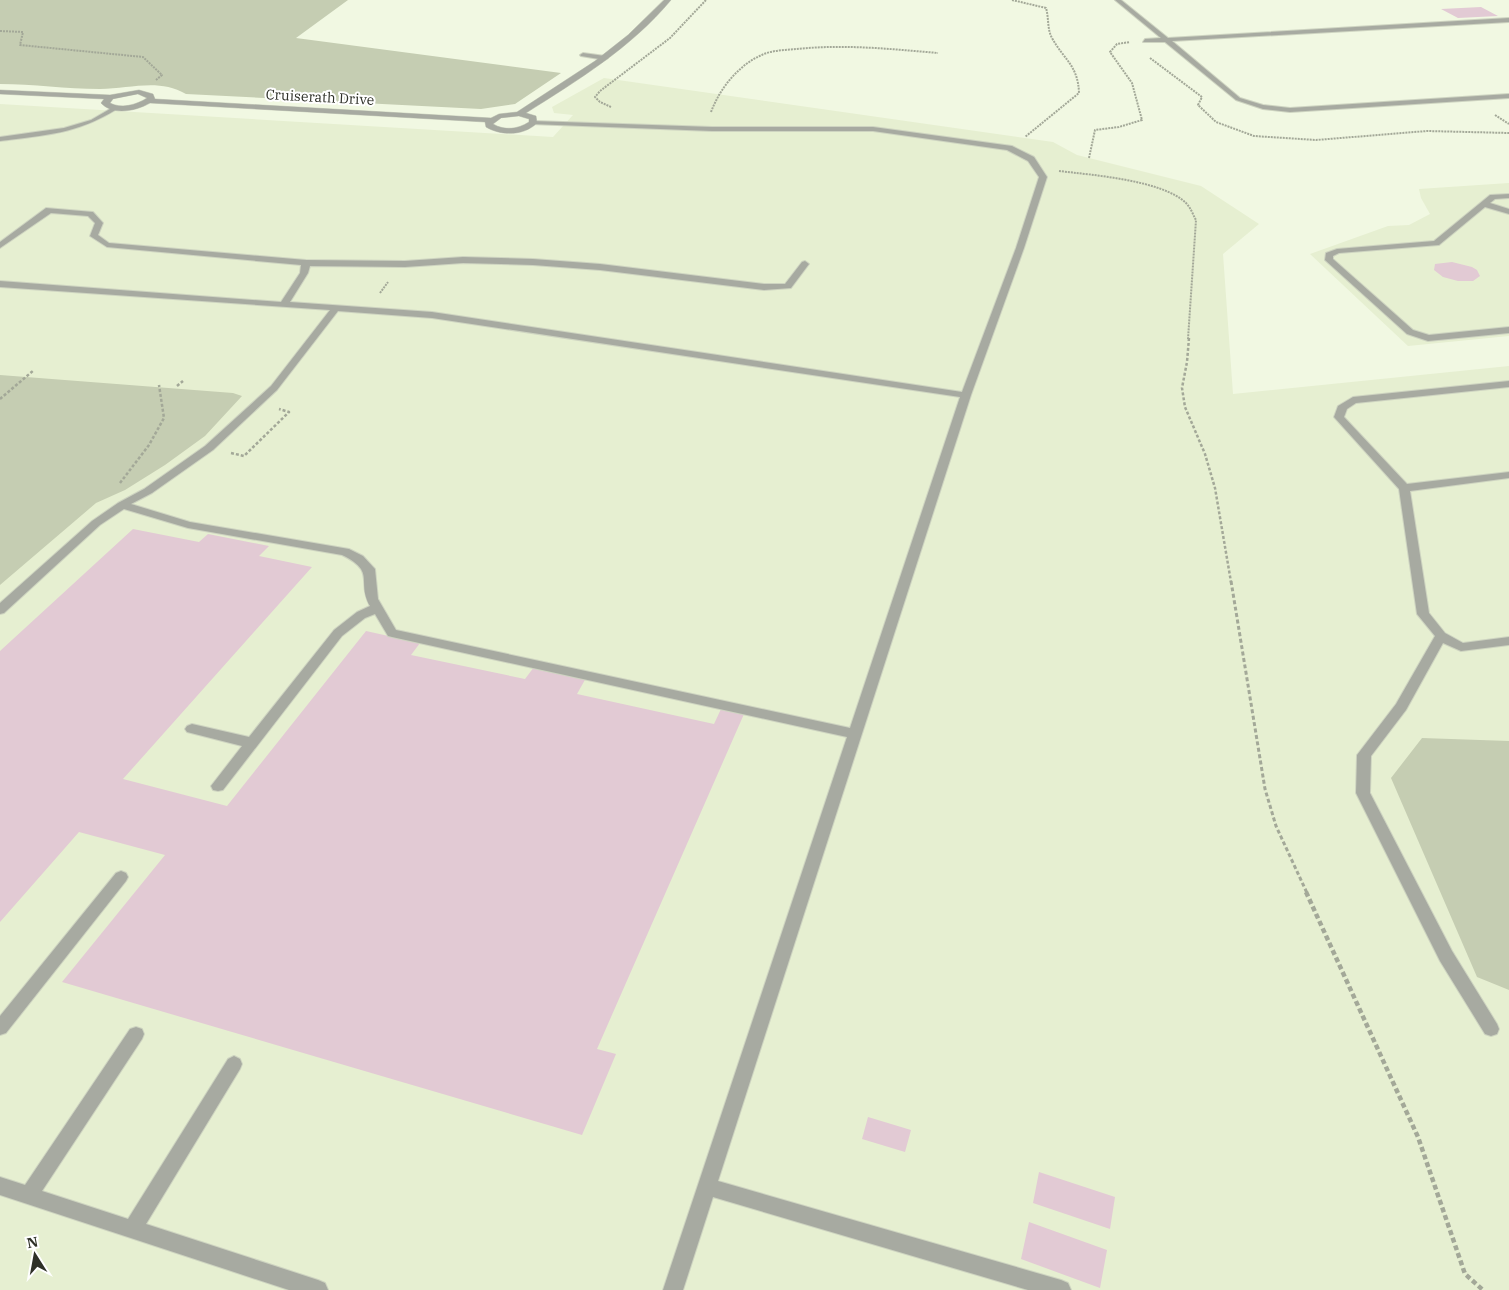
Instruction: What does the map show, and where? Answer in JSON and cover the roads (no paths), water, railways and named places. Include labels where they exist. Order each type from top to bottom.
[{"type":"street","points":[[519,114],[565,86],[605,58],[631,37],[668,0]]},
{"type":"street","points":[[0,92],[110,98],[139,92],[150,96],[149,101]]},
{"type":"street","points":[[110,98],[105,102],[115,108]]},
{"type":"street","name":"Cruiserath Drive","points":[[115,108],[130,107],[149,101],[490,120]]},
{"type":"street","points":[[519,114],[533,118],[533,123],[519,130],[504,130],[492,128],[489,123],[490,120],[499,116],[519,114]]},
{"type":"lane","points":[[1118,0],[1238,99],[1249,105],[1268,109],[1298,110],[1509,96]]},
{"type":"lane","points":[[1145,41],[1509,20]]},
{"type":"lane","points":[[583,55],[605,58]]},
{"type":"lane","points":[[0,139],[65,130],[93,121],[115,108]]},
{"type":"lane","points":[[533,123],[705,129],[873,129],[972,141],[1012,149],[1031,159],[1043,177],[1020,248],[966,395],[673,1290]]},
{"type":"lane","points":[[1509,196],[1493,197],[1436,244],[1338,251],[1329,255],[1328,260],[1410,332],[1428,338],[1509,330]]},
{"type":"lane","points":[[1484,204],[1509,212]]},
{"type":"lane","points":[[0,246],[49,210],[90,214],[99,223],[94,236],[107,245],[306,263],[405,264],[463,260],[533,262],[764,286],[788,286],[805,264]]},
{"type":"lane","points":[[284,304],[304,273],[306,263]]},
{"type":"lane","points":[[0,284],[432,315],[966,395]]},
{"type":"lane","points":[[0,610],[96,522],[185,466],[274,388],[336,308]]},
{"type":"lane","points":[[1509,384],[1353,400],[1342,408],[1338,417],[1404,488],[1423,614],[1441,636],[1460,647],[1509,640]]},
{"type":"lane","points":[[1404,488],[1509,475]]},
{"type":"lane","points":[[122,505],[188,525],[345,552],[359,558],[369,569],[372,599],[392,633],[855,734]]},
{"type":"lane","points":[[218,786],[338,633],[360,615],[377,608]]},
{"type":"lane","points":[[1441,636],[1401,707],[1364,755],[1363,793],[1446,956],[1491,1029]]},
{"type":"lane","points":[[192,729],[252,743]]},
{"type":"lane","points":[[0,1028],[121,877]]},
{"type":"lane","points":[[29,1195],[136,1034]]},
{"type":"lane","points":[[132,1229],[234,1064]]},
{"type":"lane","points":[[0,1186],[318,1290]]},
{"type":"lane","points":[[706,1186],[1061,1290]]}]
